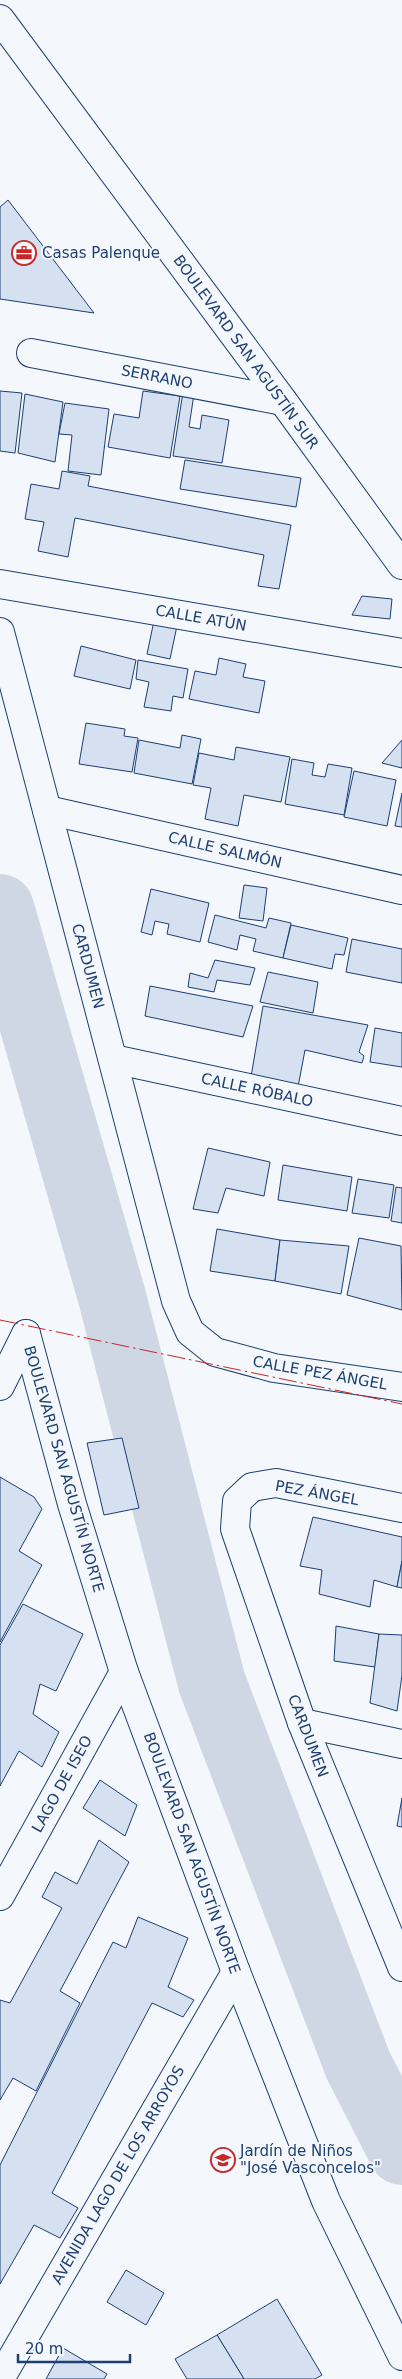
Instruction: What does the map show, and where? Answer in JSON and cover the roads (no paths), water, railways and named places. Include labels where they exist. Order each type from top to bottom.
[{"type":"street","name":"BOULEVARD SAN AGUSTÍN SUR","points":[[0,18],[283,400],[402,565]]},
{"type":"street","name":"SERRANO","points":[[31,353],[283,400]]},
{"type":"street","name":"CALLE ATÚN","points":[[0,584],[402,653]]},
{"type":"street","name":"CARDUMEN","points":[[0,632],[176,1301]]},
{"type":"street","name":"CALLE SALMÓN","points":[[47,810],[402,890]]},
{"type":"street","name":"CALLE RÓBALO","points":[[113,1059],[402,1121]]},
{"type":"street","name":"CALLE PEZ ÁNGEL","points":[[176,1301],[190,1332],[215,1352],[274,1368],[402,1387]]},
{"type":"street","name":"BOULEVARD SAN AGUSTÍN NORTE","points":[[0,1386],[26,1334],[72,1504],[124,1672],[236,1972],[326,2201],[402,2356]]},
{"type":"street","name":"PEZ ÁNGEL","points":[[237,1501],[252,1487],[276,1483],[402,1508]]},
{"type":"street","name":"CARDUMEN","points":[[237,1501],[235,1529],[302,1723],[402,1967]]},
{"type":"street","name":"LAGO DE ISEO","points":[[0,1896],[124,1672]]},
{"type":"street","points":[[302,1723],[402,1744]]},
{"type":"street","name":"AVENIDA LAGO DE LOS ARROYOS","points":[[0,2379],[236,1972]]},
{"type":"waterway","points":[[0,908],[112,1297],[212,1683],[358,2065],[402,2151]]},
{"type":"place","name":"Casas Palenque","points":[[24,253]]},
{"type":"place","name":"Jardín de Niños \"José Vasconcelos\"","points":[[223,2160]]}]
